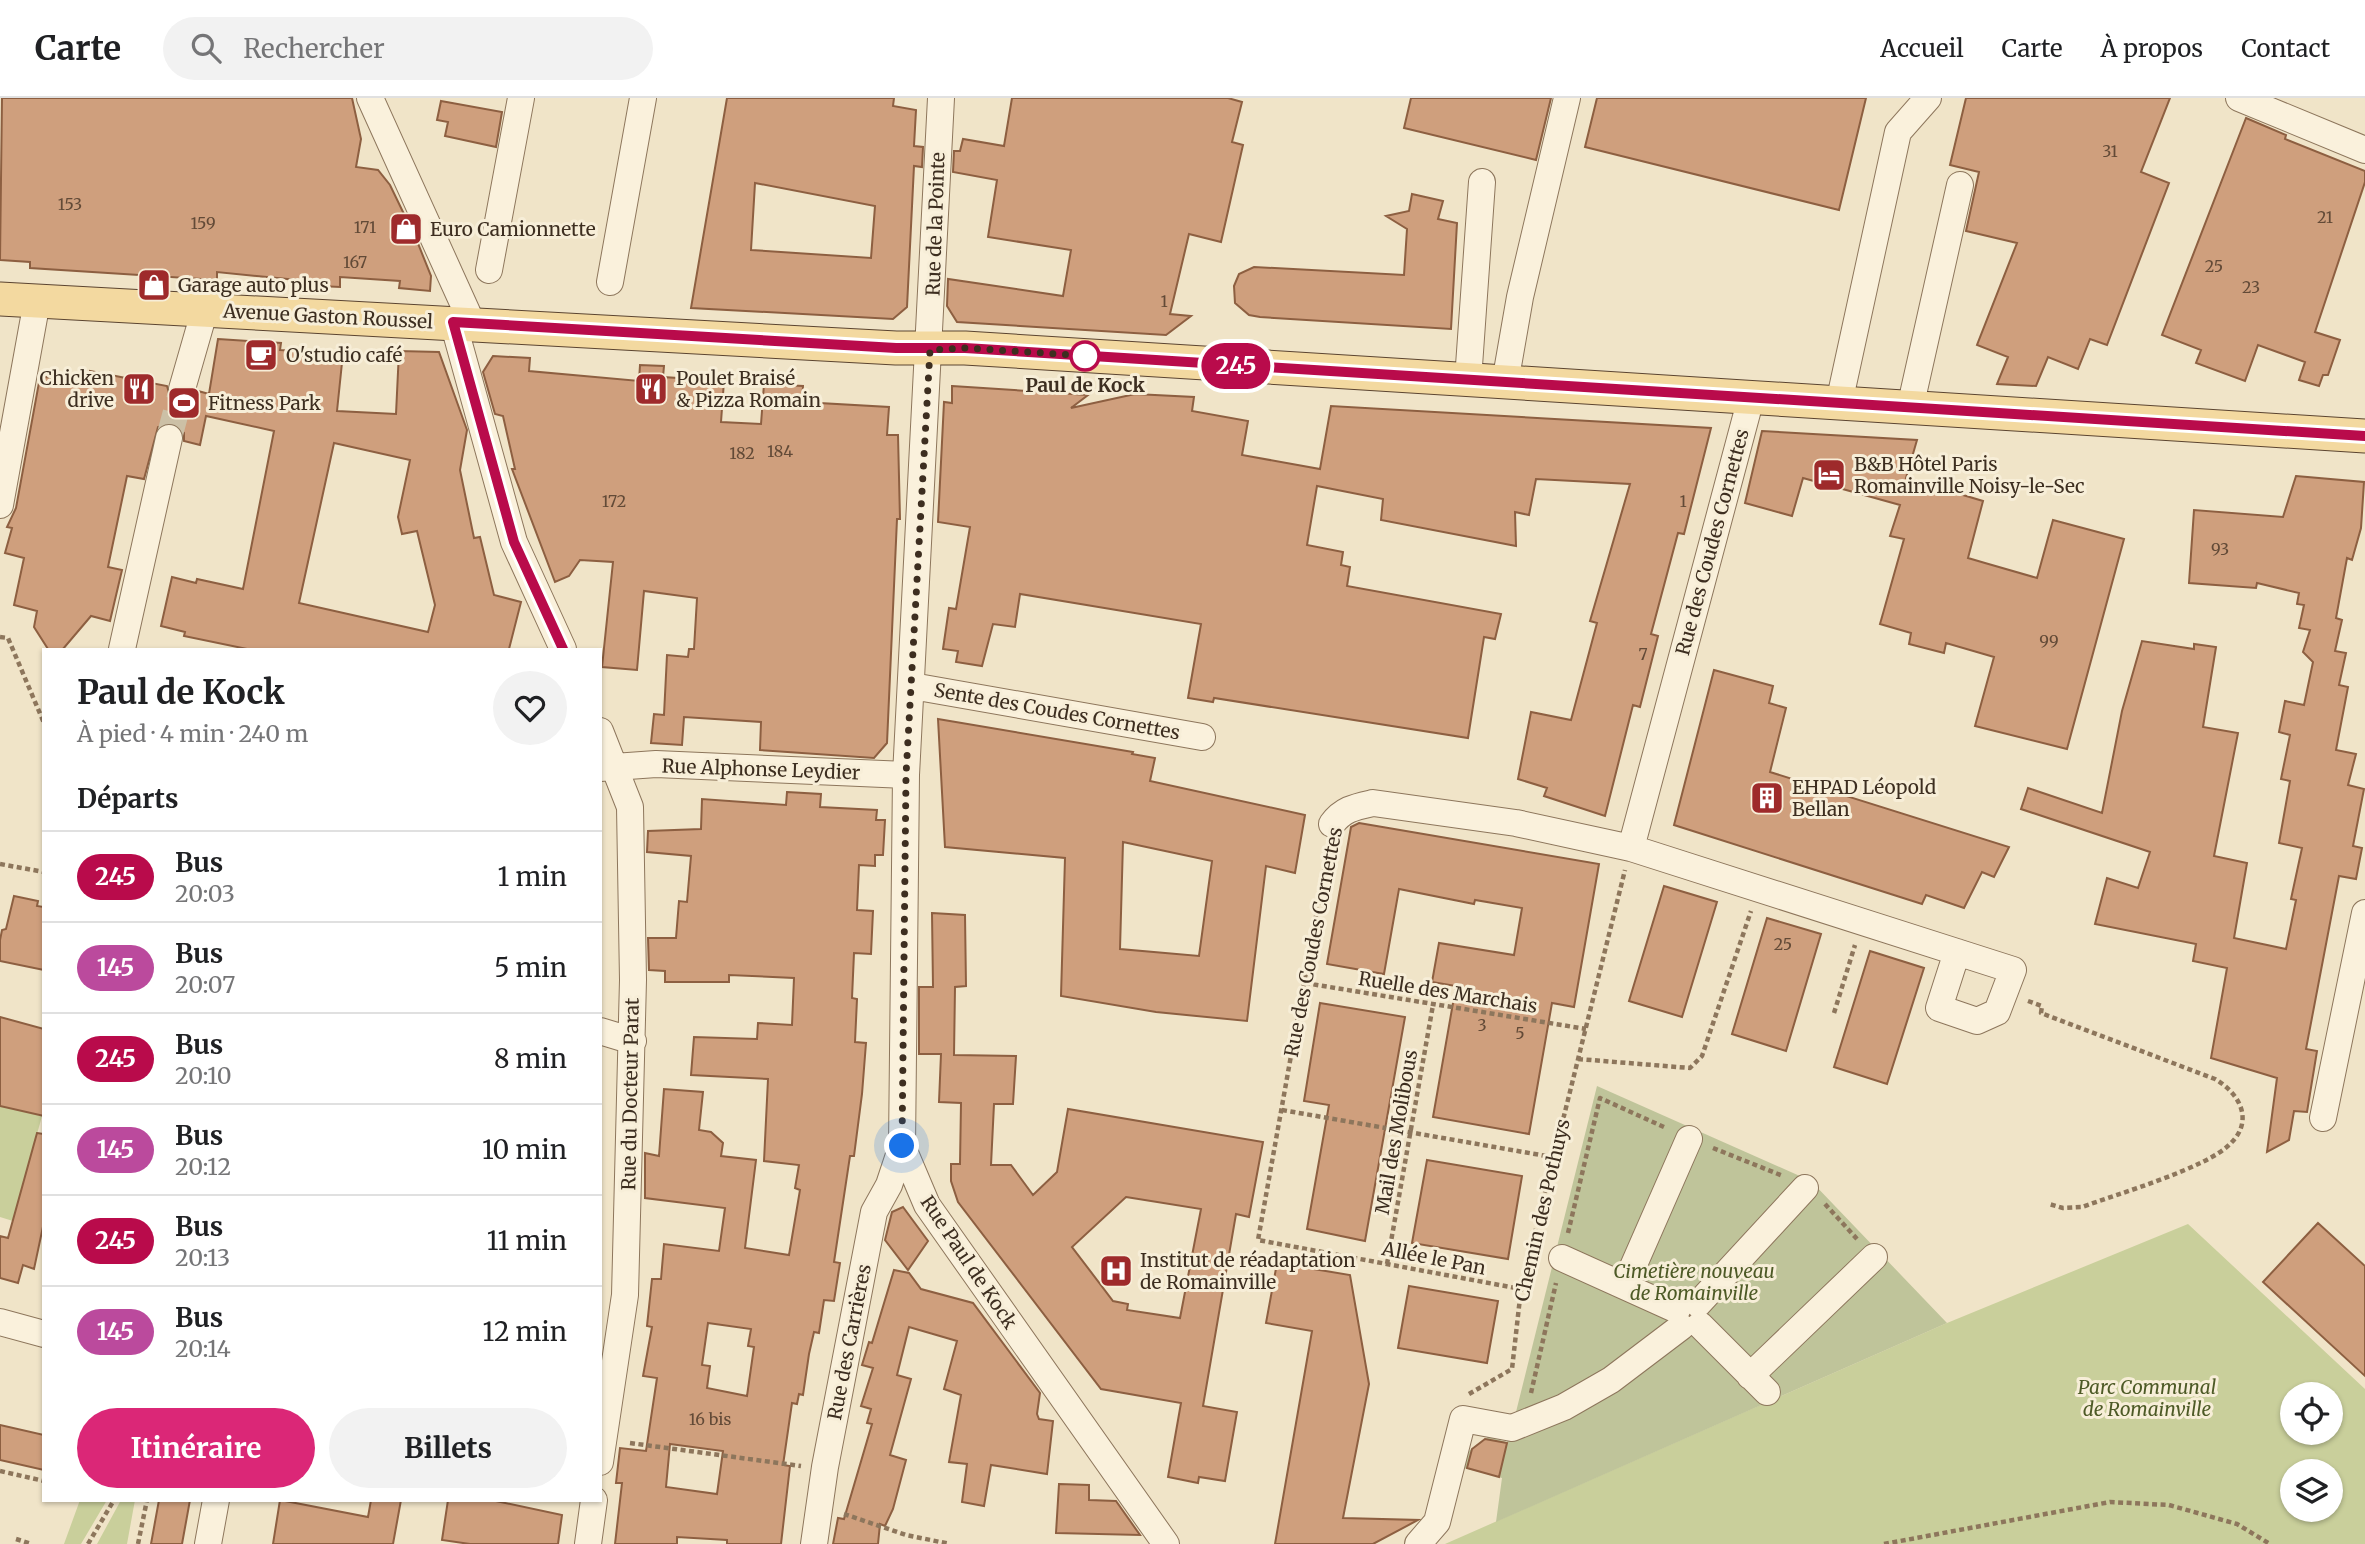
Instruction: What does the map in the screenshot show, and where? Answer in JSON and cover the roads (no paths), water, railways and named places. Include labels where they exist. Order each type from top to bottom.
[{"type":"main road","name":"Avenue Gaston Roussel","points":[[0,299],[462,322],[930,350],[965,348],[2365,436]]},
{"type":"street","points":[[370,98],[462,322],[514,542],[563,648]]},
{"type":"street","points":[[489,270],[521,98]]},
{"type":"street","points":[[610,282],[643,98]]},
{"type":"street","name":"Rue de la Pointe","points":[[930,350],[941,98]]},
{"type":"street","points":[[1505,383],[1520,297],[1567,98]]},
{"type":"street","points":[[1839,403],[1898,132],[1928,98]]},
{"type":"street","points":[[2239,98],[2365,150]]},
{"type":"street","points":[[1468,380],[1482,182]]},
{"type":"street","points":[[1910,408],[1960,185]]},
{"type":"street","points":[[0,505],[37,301]]},
{"type":"street","points":[[182,388],[205,309]]},
{"type":"street","name":"Rue Paul de Kock","points":[[930,350],[906,775],[902,1146],[927,1205],[1166,1544]]},
{"type":"street","name":"Rue des Coudes Cornettes","points":[[1631,848],[1751,398]]},
{"type":"street","points":[[122,648],[169,438]]},
{"type":"street","name":"Sente des Coudes Cornettes","points":[[912,686],[1202,737]]},
{"type":"street","name":"Rue du Docteur Parat","points":[[602,740],[608,767],[630,807],[633,1041],[625,1295],[602,1451]]},
{"type":"street","name":"Rue Alphonse Leydier","points":[[608,767],[656,764],[906,775]]},
{"type":"street","name":"Rue des Coudes Cornettes","points":[[1332,824],[1339,815],[1352,807],[1373,803],[1516,824],[1631,848],[1758,888],[2013,970],[1997,1012],[1977,1021],[1939,1008],[1957,952]]},
{"type":"street","points":[[2323,1118],[2365,913]]},
{"type":"street","points":[[602,1032],[633,1041]]},
{"type":"street","points":[[1625,1285],[1689,1139]]},
{"type":"street","name":"Rue des Carrières","points":[[814,1544],[825,1467],[874,1212],[889,1185],[902,1146]]},
{"type":"street","points":[[1418,1544],[1437,1522],[1463,1419],[1512,1428],[1553,1412],[1611,1380],[1689,1316],[1805,1188]]},
{"type":"street","points":[[1562,1258],[1689,1316],[1758,1384],[1874,1257]]},
{"type":"street","points":[[0,1322],[42,1333]]},
{"type":"street","points":[[208,1544],[216,1502]]},
{"type":"street","points":[[588,1544],[594,1502]]},
{"type":"tunnel","points":[[169,438],[182,389]]},
{"type":"place","name":"Euro Camionnette","points":[[406,229]]},
{"type":"place","name":"Garage auto plus","points":[[154,285]]},
{"type":"place","name":"O'studio café","points":[[261,355]]},
{"type":"place","name":"Paul de Kock","points":[[1085,356]]},
{"type":"place","name":"Chicken drive","points":[[139,389]]},
{"type":"place","name":"Poulet Braisé & Pizza Romain","points":[[651,389]]},
{"type":"place","name":"Fitness Park","points":[[184,403]]},
{"type":"place","name":"B&B Hôtel Paris Romainville Noisy-le-Sec","points":[[1829,475]]},
{"type":"place","name":"EHPAD Léopold Bellan","points":[[1767,798]]},
{"type":"place","name":"Institut de réadaptation de Romainville","points":[[1116,1271]]},
{"type":"park label","name":"Cimetière nouveau de Romainville","points":[[1694,1282]]},
{"type":"park label","name":"Parc Communal de Romainville","points":[[2147,1398]]}]
